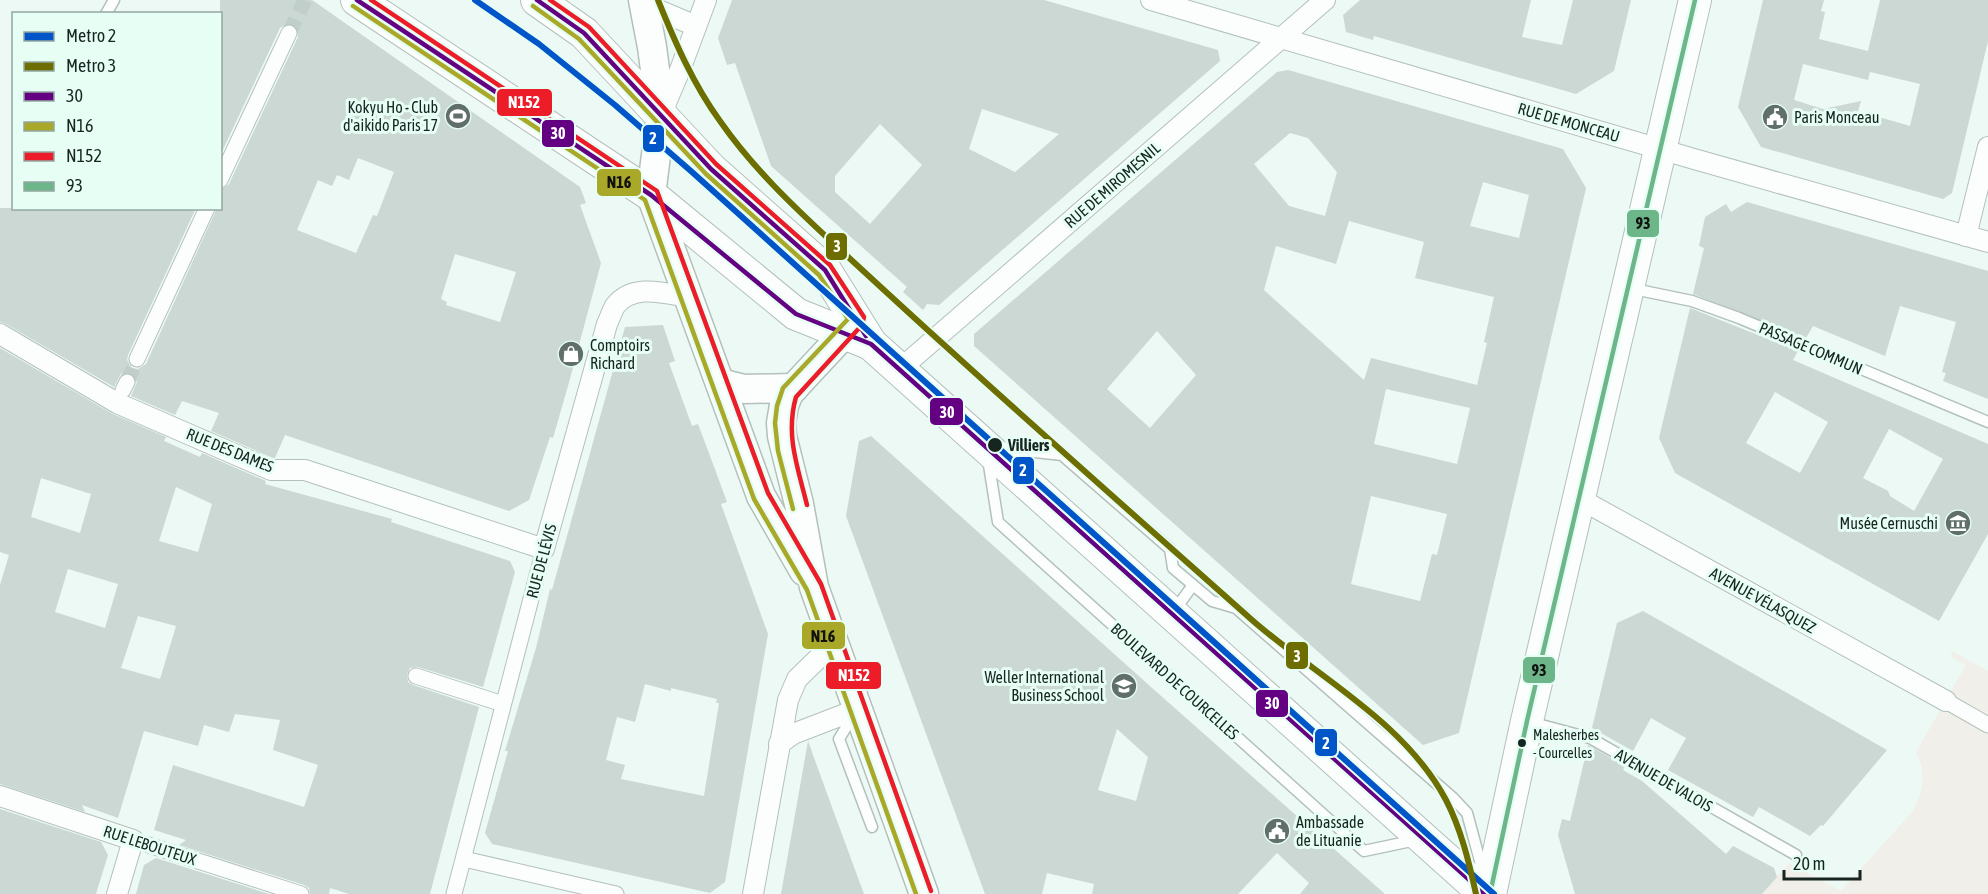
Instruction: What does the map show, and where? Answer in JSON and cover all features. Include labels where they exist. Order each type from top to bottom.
[{"type":"main road","points":[[357,0],[651,195],[796,314],[857,333]]},
{"type":"main road","points":[[537,0],[584,33],[711,169],[825,270],[857,333],[1422,838],[1488,894],[1695,0]]},
{"type":"main road","points":[[644,2],[661,115],[651,195],[761,496],[814,587]]},
{"type":"main road","points":[[857,333],[789,393],[784,405],[782,436],[799,504],[814,587],[924,894]]},
{"type":"main road","points":[[720,383],[744,389],[794,388]]},
{"type":"street","points":[[661,115],[706,0]]},
{"type":"street","name":"RUE DE MONCEAU","points":[[1150,0],[1988,242]]},
{"type":"street","name":"RUE DE MIROMESNIL","points":[[899,370],[1325,0]]},
{"type":"street","points":[[644,2],[696,26]]},
{"type":"street","points":[[222,176],[289,33]]},
{"type":"street","points":[[1966,236],[1988,147]]},
{"type":"street","points":[[137,359],[206,210]]},
{"type":"street","name":"RUE DE LÉVIS","points":[[454,894],[544,549],[607,324],[615,306],[628,295],[641,291],[688,297]]},
{"type":"street","name":"RUE DES DAMES","points":[[0,334],[117,403],[271,470],[305,470],[544,549]]},
{"type":"street","name":"AVENUE VÉLASQUEZ","points":[[1580,499],[1946,701]]},
{"type":"street","points":[[753,894],[788,700],[797,679],[834,643]]},
{"type":"street","points":[[416,676],[503,704]]},
{"type":"street","points":[[1946,701],[1988,725]]},
{"type":"street","points":[[779,744],[793,734],[858,709]]},
{"type":"street","name":"RUE LEBOUTEUX","points":[[0,796],[135,834],[301,894]]},
{"type":"street","points":[[117,894],[135,834]]},
{"type":"street","points":[[464,859],[598,892],[616,894]]},
{"type":"lane","name":"PASSAGE COMMUN","points":[[1629,288],[1692,301],[1739,318],[1988,422]]},
{"type":"lane","points":[[986,447],[1062,455],[1170,549],[1173,568],[1212,601],[1236,608],[1453,798],[1467,813],[1488,894]]},
{"type":"lane","name":"BOULEVARD DE COURCELLES","points":[[986,447],[998,522],[1364,851],[1422,838]]},
{"type":"lane","points":[[1172,614],[1193,585]]},
{"type":"lane","points":[[858,709],[839,739],[872,827]]},
{"type":"lane","name":"AVENUE DE VALOIS","points":[[1527,721],[1590,738],[1796,855]]},
{"type":"shaded area","points":[[1952,651],[1988,671],[1988,894],[1762,894],[1789,863],[1841,891],[1912,812],[1919,797],[1922,782],[1922,767],[1916,752],[1966,665],[1951,657]]},
{"type":"building","points":[[220,0],[312,0],[580,187],[586,203],[580,205],[601,263],[553,438],[550,437],[529,500],[509,511],[285,435],[273,458],[211,431],[219,413],[182,401],[175,415],[131,396],[137,382],[132,374],[126,372],[121,374],[114,387],[0,322],[0,208],[12,208],[12,210],[195,210],[128,355],[127,360],[132,368],[138,369],[146,364],[216,210],[222,210],[222,189],[229,184],[298,37],[297,28],[293,24],[288,23],[280,28],[222,152],[222,12],[220,12]],"holes":[[[358,158],[394,172],[377,216],[373,215],[356,253],[297,230],[318,180],[332,186],[337,175],[349,180]],[[455,254],[516,272],[500,322],[446,305],[447,302],[441,299]]]},
{"type":"building","points":[[732,0],[1044,0],[1218,50],[1220,61],[939,305],[927,304],[923,310],[903,292],[907,287],[771,166],[735,63],[727,65],[718,38]],"holes":[[[982,109],[1059,134],[1015,172],[969,149]],[[880,124],[922,165],[870,224],[835,192],[835,176]]]},
{"type":"building","points":[[1360,0],[1531,0],[1522,37],[1562,45],[1573,0],[1631,0],[1614,71],[1576,94],[1374,36],[1373,40],[1346,32],[1343,15]]},
{"type":"building","points":[[1763,0],[1824,0],[1821,11],[1825,12],[1819,39],[1868,51],[1880,0],[1988,0],[1988,41],[1952,193],[1943,199],[1761,147],[1738,107]],"holes":[[[1803,64],[1868,80],[1870,72],[1920,84],[1910,126],[1858,111],[1861,101],[1823,109],[1794,100]]]},
{"type":"building","points":[[1288,70],[1563,149],[1586,188],[1459,733],[1423,745],[974,346],[974,334],[1277,72]],"holes":[[[1290,133],[1308,138],[1337,172],[1325,216],[1289,206],[1254,164]],[[1483,182],[1529,195],[1519,238],[1470,226]],[[1349,221],[1424,242],[1415,278],[1494,297],[1484,342],[1487,343],[1477,385],[1371,358],[1364,380],[1264,290],[1276,246],[1336,264]],[[1157,331],[1196,375],[1150,428],[1107,389]],[[1386,389],[1470,408],[1457,464],[1374,444]],[[1371,496],[1447,514],[1437,555],[1432,554],[1420,601],[1351,584]]]},
{"type":"building","points":[[1747,202],[1988,271],[1988,399],[1943,381],[1946,373],[1942,372],[1956,322],[1900,306],[1885,356],[1813,326],[1806,338],[1693,294],[1704,248],[1699,246],[1705,217],[1726,204],[1731,212]]},
{"type":"building","points":[[1690,308],[1798,351],[1793,360],[1988,444],[1988,534],[1939,621],[1675,473],[1659,438]],"holes":[[[1775,392],[1828,422],[1800,473],[1746,443]],[[1889,429],[1943,459],[1914,511],[1890,496],[1888,491],[1863,478]]]},
{"type":"building","points":[[663,325],[675,361],[669,363],[692,426],[698,424],[727,502],[721,504],[768,634],[725,882],[710,893],[492,844],[485,833],[508,751],[505,751],[625,327]],"holes":[[[645,684],[671,691],[671,688],[717,699],[716,703],[719,703],[704,796],[621,779],[625,765],[606,760],[617,717],[635,722]]]},
{"type":"building","points":[[0,348],[111,413],[166,437],[164,441],[200,457],[202,453],[266,481],[265,484],[392,519],[391,522],[510,561],[515,572],[483,687],[418,667],[410,668],[407,674],[408,682],[413,685],[479,707],[430,894],[349,894],[330,888],[329,894],[310,894],[309,888],[304,885],[179,845],[186,840],[154,830],[173,765],[304,807],[318,765],[273,750],[280,720],[235,714],[229,732],[204,725],[198,746],[144,731],[118,818],[82,805],[85,812],[0,784],[0,585],[9,555],[0,552]],"holes":[[[41,478],[91,494],[80,533],[31,517]],[[176,487],[212,504],[198,552],[159,541]],[[68,569],[118,584],[105,628],[55,612]],[[138,616],[176,626],[160,679],[121,668]]]},
{"type":"building","points":[[871,436],[1385,894],[1300,894],[1309,883],[1277,853],[1238,894],[1092,894],[1094,884],[1047,873],[1042,894],[985,894],[846,516],[859,441]],"holes":[[[1117,729],[1148,757],[1136,801],[1098,790]]]},
{"type":"building","points":[[1643,611],[1887,750],[1823,826],[1821,825],[1810,836],[1759,807],[1753,817],[1668,770],[1686,738],[1651,718],[1633,751],[1592,728],[1617,623]]},
{"type":"building","points":[[808,741],[833,810],[864,894],[781,894]]},
{"type":"building","points":[[1588,745],[1625,766],[1623,770],[1642,781],[1726,854],[1733,846],[1774,868],[1777,877],[1762,894],[1575,894],[1558,835],[1562,819],[1570,821]]},
{"type":"building","points":[[0,809],[101,842],[108,855],[96,894],[0,894]]},
{"type":"building","points":[[156,858],[269,894],[136,894],[144,865]]},
{"type":"tunnel","points":[[289,33],[305,0]]},
{"type":"tunnel","points":[[127,382],[137,359]]},
{"type":"metro line","name":"2","points":[[475,0],[539,44],[615,105],[692,172],[1494,894]]},
{"type":"metro line","name":"3","points":[[658,0],[685,62],[710,107],[745,154],[788,200],[1064,453],[1252,620],[1358,702],[1407,747],[1428,772],[1446,800],[1464,846],[1476,894]]},
{"type":"transit line","name":"30","points":[[357,0],[651,195],[796,314],[871,344],[1485,894]]},
{"type":"transit line","name":"N152","points":[[371,0],[657,191],[768,493],[821,584],[931,891]]},
{"type":"transit line","name":"30","points":[[537,0],[584,33],[711,169],[825,270],[866,336]]},
{"type":"transit line","name":"N152","points":[[550,0],[589,27],[716,164],[830,265],[864,317],[862,325],[796,397],[792,438],[807,505]]},
{"type":"transit line","name":"93","points":[[1490,894],[1527,721],[1695,0]]},
{"type":"transit line","name":"N16","points":[[353,6],[645,200],[754,499],[807,590],[916,894]]},
{"type":"transit line","name":"N16","points":[[533,6],[579,39],[706,174],[819,275],[848,319],[783,388],[777,406],[775,423],[778,451],[793,509]]},
{"type":"place","name":"Kokyu Ho - Club d'aikido Paris 17","points":[[458,116]]},
{"type":"place","name":"Paris Monceau","points":[[1775,117]]},
{"type":"place","name":"Comptoirs Richard","points":[[571,354]]},
{"type":"place","name":"Villiers","points":[[995,445]]},
{"type":"place","name":"Musée Cernuschi","points":[[1958,523]]},
{"type":"place","name":"Weller International Business School","points":[[1124,686]]},
{"type":"place","name":"Malesherbes - Courcelles","points":[[1522,743]]},
{"type":"place","name":"Ambassade de Lituanie","points":[[1277,831]]}]
